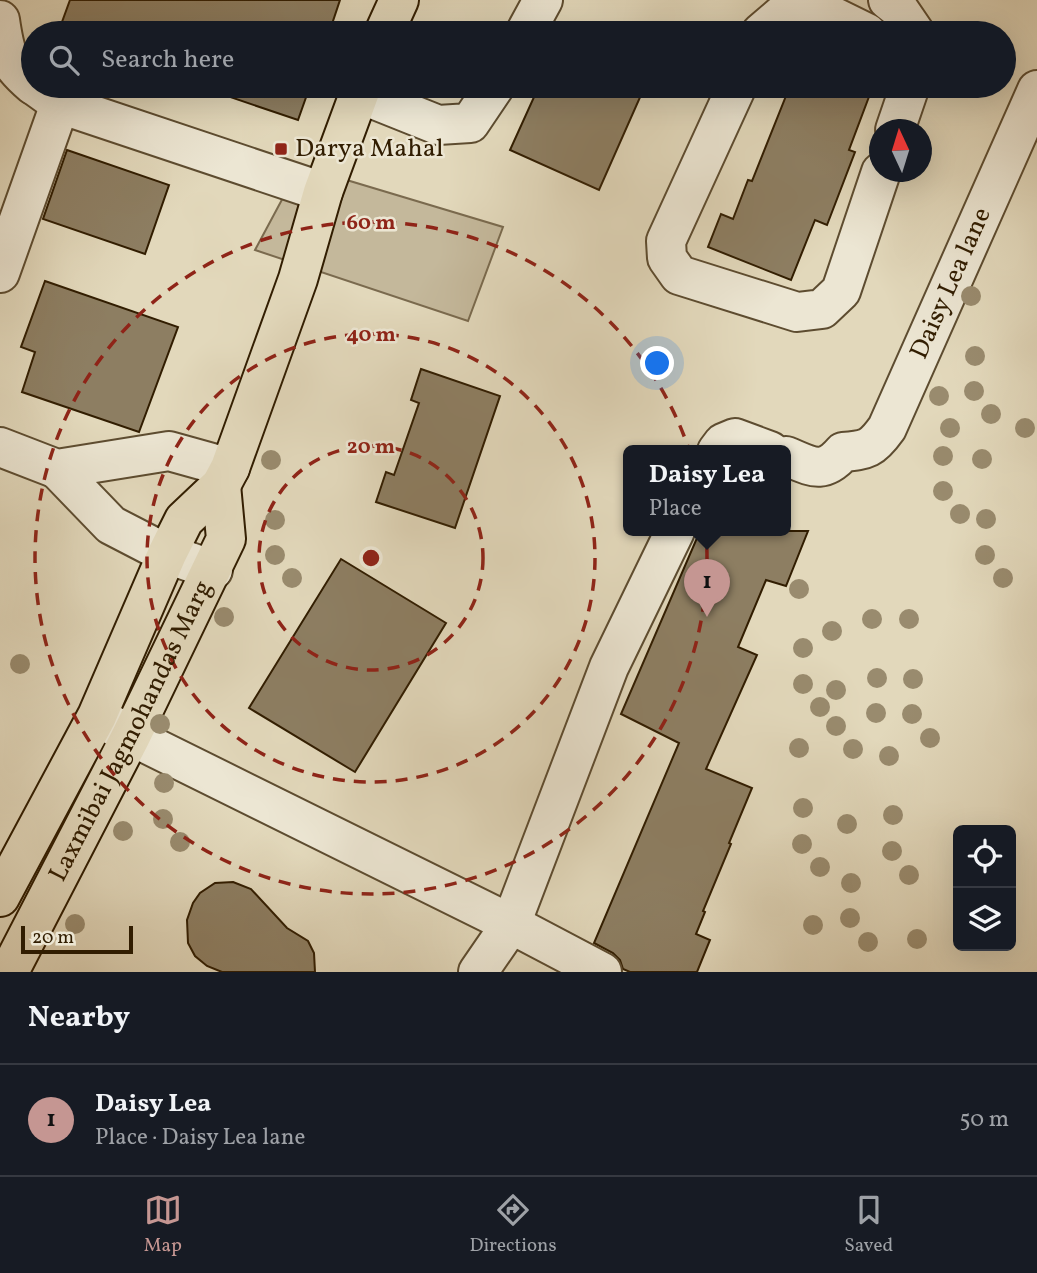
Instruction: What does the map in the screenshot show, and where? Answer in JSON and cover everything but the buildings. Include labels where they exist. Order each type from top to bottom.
[{"type":"main road","points":[[389,21],[399,0]]},
{"type":"main road","name":"Laxmibai Jagmohandas Marg","points":[[9,972],[131,736],[226,539],[226,477],[298,279],[323,192],[357,98]]},
{"type":"main road","name":"Laxmibai Jagmohandas Marg","points":[[3,885],[97,716],[184,520],[226,477]]},
{"type":"street","points":[[532,21],[543,0]]},
{"type":"street","points":[[888,0],[898,8],[907,21]]},
{"type":"street","points":[[775,21],[783,14],[822,10],[844,21]]},
{"type":"street","points":[[0,20],[4,43],[13,68],[21,74]]},
{"type":"street","name":"Daisy Lea lane","points":[[791,458],[819,468],[832,464],[842,452],[868,450],[887,428],[1037,90]]},
{"type":"street","points":[[0,273],[42,98]]},
{"type":"street","points":[[60,98],[323,192]]},
{"type":"street","points":[[378,98],[438,125],[470,123],[487,98]]},
{"type":"street","points":[[732,98],[666,241],[667,258],[679,275],[797,312],[822,309],[841,291],[878,182]]},
{"type":"street","points":[[899,119],[906,98]]},
{"type":"street","points":[[721,445],[735,438],[754,445]]},
{"type":"street","points":[[0,447],[57,469],[111,524],[167,554],[213,570]]},
{"type":"street","points":[[57,469],[169,451],[226,477]]},
{"type":"street","points":[[478,972],[511,924],[609,667],[674,536]]},
{"type":"street","points":[[97,716],[131,736],[511,924],[602,972]]},
{"type":"shaded area","points":[[300,166],[503,227],[468,321],[255,250]]},
{"type":"place","name":"Darya Mahal","points":[[281,149]]},
{"type":"place","name":"Daisy Lea","points":[[707,617]]}]
